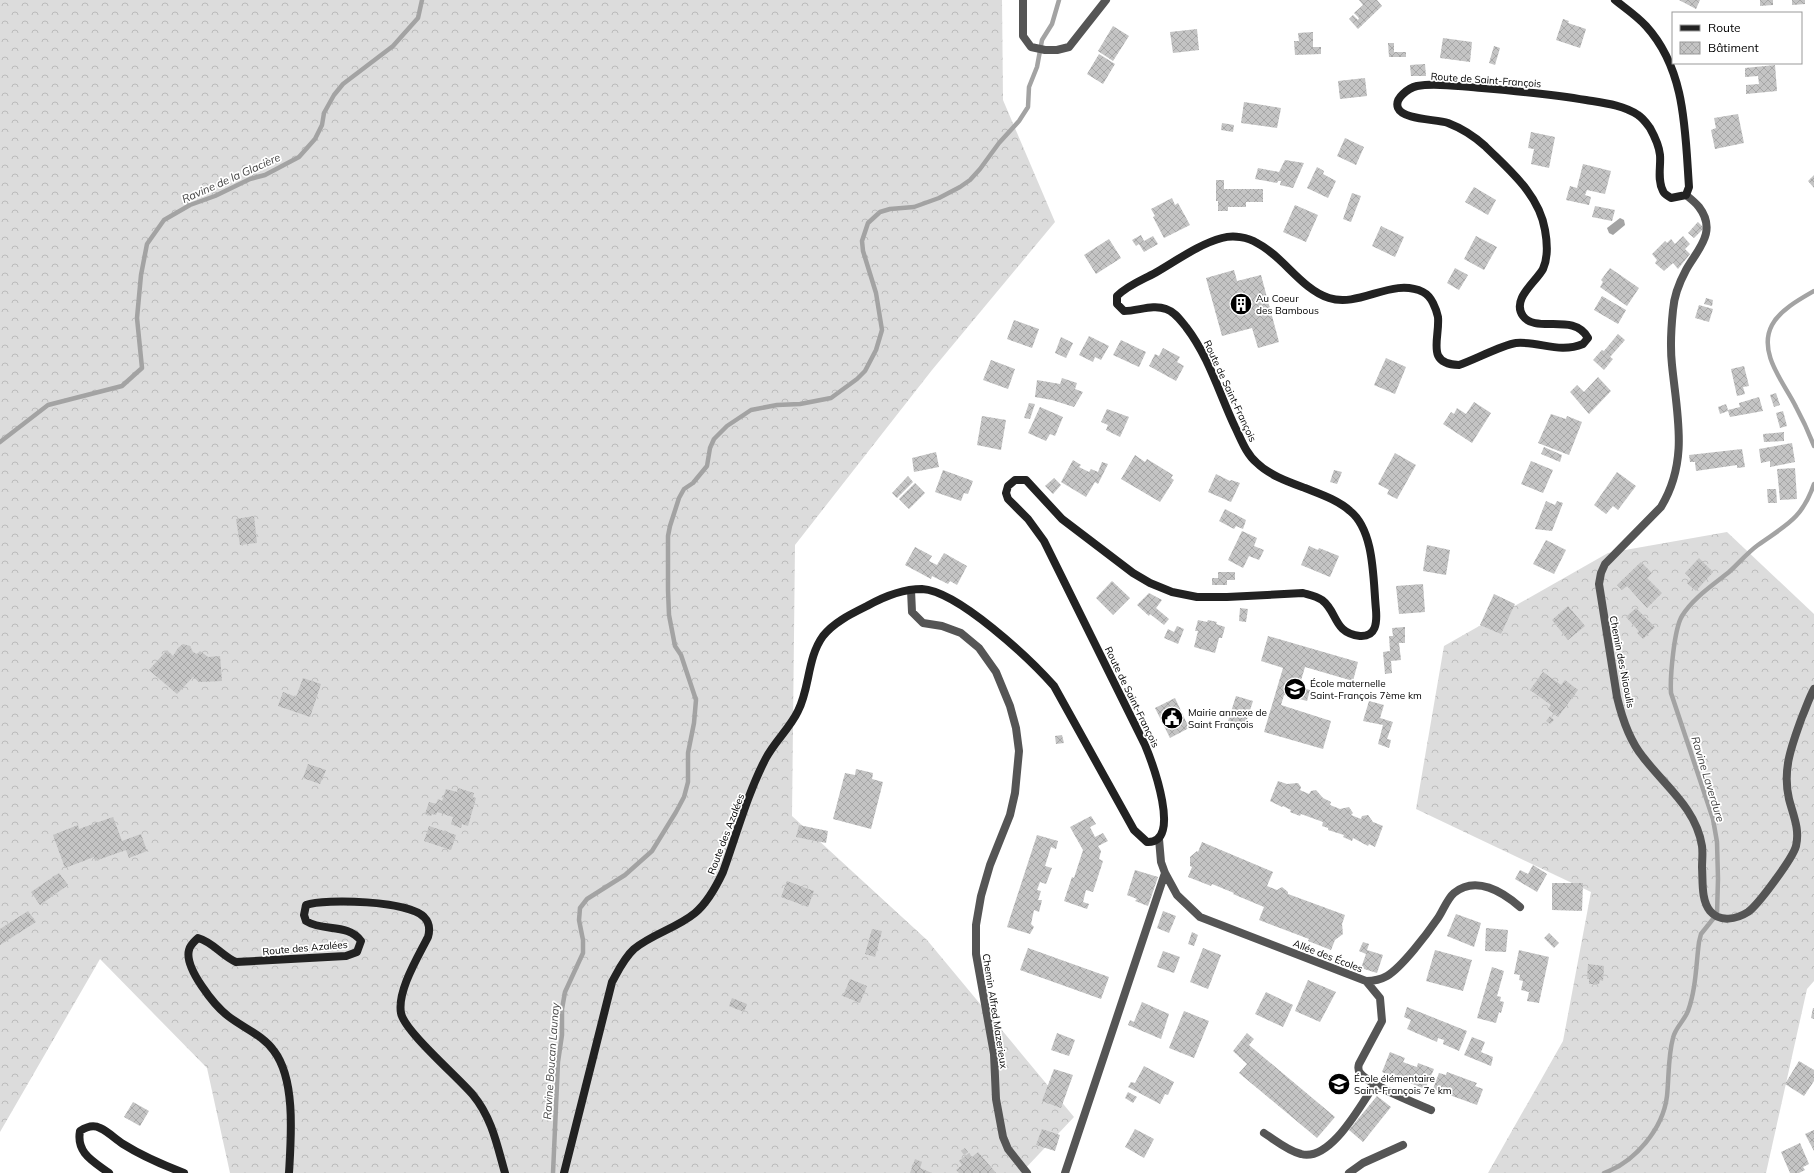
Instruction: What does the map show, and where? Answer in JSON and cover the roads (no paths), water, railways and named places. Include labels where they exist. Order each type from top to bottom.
[{"type":"main road","points":[[1615,0],[1646,26],[1660,45],[1672,68],[1683,111],[1689,187],[1686,195]]},
{"type":"main road","name":"Route de Saint-François","points":[[1160,839],[1163,831],[1161,793],[1155,770],[1145,745],[1044,541],[1028,519],[1008,500],[1006,493],[1008,486],[1015,480],[1026,480],[1062,519],[1133,572],[1150,583],[1172,592],[1198,596],[1227,597],[1303,593],[1314,596],[1323,601],[1330,608],[1337,624],[1352,634],[1366,635],[1372,633],[1377,621],[1372,563],[1362,524],[1350,511],[1333,500],[1278,476],[1257,463],[1244,447],[1203,354],[1175,314],[1165,309],[1154,308],[1124,311],[1117,304],[1117,296],[1133,283],[1147,277],[1209,242],[1224,237],[1243,237],[1257,242],[1271,252],[1313,290],[1329,298],[1345,301],[1394,289],[1409,288],[1425,293],[1431,300],[1438,317],[1436,352],[1442,361],[1451,365],[1459,365],[1515,343],[1547,345],[1562,349],[1583,344],[1588,338],[1584,331],[1579,328],[1567,324],[1532,322],[1523,316],[1520,309],[1521,298],[1543,268],[1547,248],[1545,229],[1538,209],[1525,186],[1482,144],[1462,130],[1447,123],[1404,115],[1398,110],[1398,99],[1408,89],[1417,86],[1439,85],[1554,94],[1613,104],[1639,115],[1657,139],[1660,154],[1660,181],[1663,192],[1671,198],[1686,195]]},
{"type":"main road","points":[[911,590],[923,589],[956,601],[977,616],[1036,666],[1054,686],[1069,710],[1134,830],[1147,842],[1153,843],[1160,839]]},
{"type":"main road","name":"Route des Azalées","points":[[564,1173],[606,1001],[612,982],[622,963],[634,949],[696,912],[706,902],[715,889],[723,872],[766,758],[798,711],[816,649],[822,637],[830,628],[849,615],[878,600],[911,590]]},
{"type":"main road","name":"Route des Azalées","points":[[289,1173],[291,1116],[284,1072],[275,1051],[262,1038],[228,1016],[210,998],[191,967],[188,952],[192,944],[198,938],[206,940],[226,958],[236,962],[346,956],[357,952],[361,941],[356,934],[345,930],[313,926],[306,921],[304,915],[306,905],[320,901],[381,903],[406,908],[424,917],[430,928],[428,937],[401,996],[401,1014],[412,1031],[473,1095],[488,1118],[505,1173]]},
{"type":"main road","points":[[109,1173],[90,1159],[81,1149],[78,1140],[80,1131],[86,1127],[94,1126],[101,1128],[122,1144],[184,1173]]},
{"type":"street","points":[[1023,0],[1023,36],[1031,47],[1045,50],[1057,50],[1069,47],[1106,0]]},
{"type":"street","name":"Chemin des Niaoulis","points":[[1686,195],[1700,208],[1705,221],[1706,238],[1680,282],[1673,308],[1671,347],[1678,409],[1678,459],[1667,497],[1661,507],[1605,564],[1601,573],[1599,584],[1621,715],[1634,744],[1643,758],[1676,793],[1691,815],[1702,846],[1703,892],[1709,910],[1715,916],[1722,919],[1739,916],[1750,911],[1793,854],[1797,839],[1797,828],[1787,787],[1787,760],[1814,690]]},
{"type":"street","name":"Chemin Alfred Mazerieux","points":[[911,590],[912,612],[923,623],[942,626],[961,633],[980,648],[996,672],[1010,706],[1016,728],[1019,751],[1015,793],[1010,815],[990,865],[981,896],[976,925],[976,954],[994,1054],[996,1099],[1004,1137],[1008,1149],[1028,1173]]},
{"type":"street","name":"Allée des Écoles","points":[[1160,839],[1161,862],[1165,872],[1177,895],[1200,917],[1366,981],[1386,976],[1396,969],[1438,918],[1453,893],[1462,888],[1472,885],[1495,889],[1507,895],[1520,907]]},
{"type":"street","points":[[1065,1173],[1165,872]]},
{"type":"street","points":[[1366,981],[1380,998],[1382,1021],[1361,1060],[1358,1069],[1360,1073],[1375,1084],[1431,1110]]},
{"type":"street","points":[[1264,1133],[1289,1149],[1300,1154],[1307,1155],[1318,1152],[1336,1139],[1375,1084]]},
{"type":"street","points":[[1349,1173],[1363,1163],[1403,1145]]},
{"type":"waterway","name":"Ravine de la Glacière","points":[[0,442],[48,405],[122,386],[142,368],[137,318],[141,275],[147,244],[164,220],[190,205],[215,196],[250,179],[265,175],[299,157],[315,139],[322,125],[324,113],[334,95],[343,84],[393,46],[418,18],[422,0]]},
{"type":"waterway","name":"Ravine Boucan Launay","points":[[553,1173],[558,1062],[562,1035],[562,1009],[565,992],[583,953],[583,940],[579,920],[580,908],[587,899],[625,875],[652,851],[684,797],[688,782],[688,753],[694,723],[696,700],[681,655],[675,646],[669,615],[668,590],[668,536],[679,498],[684,489],[693,483],[707,466],[710,448],[714,439],[727,426],[751,410],[777,405],[800,404],[831,398],[857,379],[865,371],[876,350],[882,330],[876,293],[863,251],[862,241],[868,223],[880,212],[890,209],[914,207],[939,198],[970,180],[980,169],[999,143],[1019,121],[1028,107],[1029,87],[1037,67],[1042,40],[1052,24],[1059,0]]},
{"type":"waterway","name":"Ravine Laverdure","points":[[1814,291],[1791,305],[1780,314],[1772,325],[1768,336],[1770,357],[1774,368],[1801,417],[1814,446]]},
{"type":"waterway","name":"Ravine Laverdure","points":[[1604,1173],[1615,1168],[1637,1153],[1646,1143],[1660,1120],[1667,1096],[1671,1045],[1674,1034],[1686,1015],[1691,1003],[1701,934],[1717,914],[1717,842],[1713,819],[1671,693],[1673,653],[1679,622],[1687,609],[1697,598],[1729,572],[1754,548],[1792,520],[1804,505],[1814,484]]},
{"type":"place","name":"Au Coeur des Bambous","points":[[1241,304]]},
{"type":"place","name":"École maternelle Saint-François 7ème km","points":[[1295,689]]},
{"type":"place","name":"Mairie annexe de Saint François","points":[[1172,718]]},
{"type":"place","name":"École élémentaire Saint-François 7e km","points":[[1339,1084]]}]
